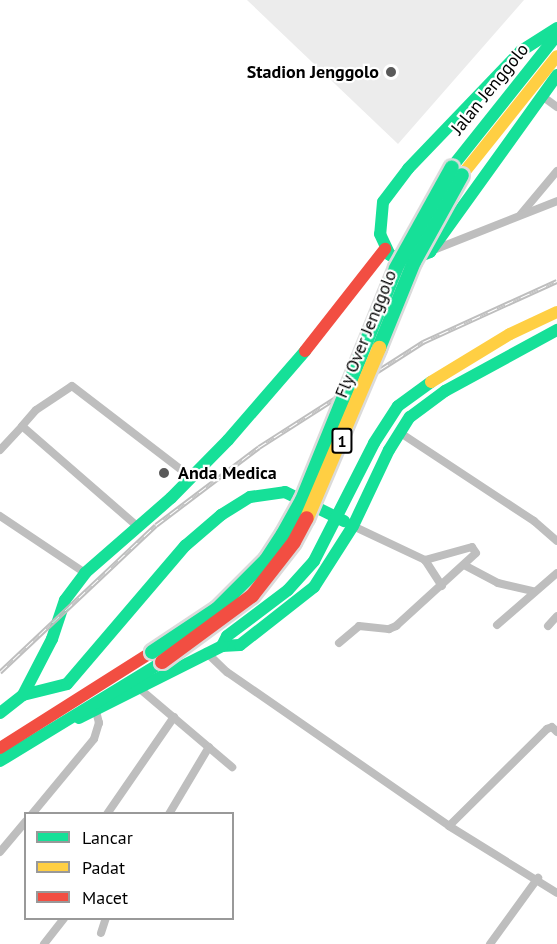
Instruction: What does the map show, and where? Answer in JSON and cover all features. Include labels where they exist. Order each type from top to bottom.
[{"type":"main road","points":[[557,28],[521,51],[408,169],[383,202],[378,222],[386,249],[401,262],[429,252],[557,75]]},
{"type":"main road","name":"Jalan Jenggolo","points":[[457,171],[557,35]]},
{"type":"main road","name":"Jalan Jenggolo","points":[[457,171],[557,56]]},
{"type":"main road","name":"Fly Over Jenggolo","points":[[157,657],[252,596],[294,542],[322,490],[414,262],[457,171]]},
{"type":"main road","points":[[23,695],[52,639],[65,600],[85,573],[192,478],[322,331],[386,249]]},
{"type":"main road","points":[[222,646],[227,636],[303,577],[338,518],[374,443],[398,406],[455,366],[557,312]]},
{"type":"main road","points":[[64,720],[96,711],[206,652],[222,646],[240,645],[300,599],[330,566],[353,526],[399,432],[425,404],[518,348],[557,330]]},
{"type":"main road","points":[[0,713],[23,695],[67,684],[185,546],[221,515],[250,497],[285,492],[353,526]]},
{"type":"main road","name":"1","points":[[0,761],[157,657]]},
{"type":"main road","name":"1","points":[[0,748],[157,657]]},
{"type":"street","points":[[542,96],[557,108]]},
{"type":"street","points":[[520,215],[557,171]]},
{"type":"street","points":[[429,252],[557,201]]},
{"type":"street","points":[[0,450],[57,393],[72,386],[192,478]]},
{"type":"street","points":[[22,426],[137,526]]},
{"type":"street","points":[[399,432],[534,521],[557,541]]},
{"type":"street","points":[[0,516],[85,573]]},
{"type":"street","points":[[353,526],[424,560],[442,586]]},
{"type":"street","points":[[339,643],[359,626],[393,628],[442,586],[464,565],[476,549],[424,560]]},
{"type":"street","points":[[464,565],[498,583],[533,591]]},
{"type":"street","points":[[497,625],[533,591],[557,573]]},
{"type":"street","points":[[548,626],[557,616]]},
{"type":"street","points":[[206,652],[227,672],[449,826],[538,878],[557,893]]},
{"type":"street","points":[[140,689],[232,767]]},
{"type":"street","points":[[33,812],[94,739],[99,726],[96,711]]},
{"type":"street","points":[[108,812],[174,717]]},
{"type":"street","points":[[449,826],[547,729],[552,727],[557,732]]},
{"type":"street","points":[[170,812],[209,747]]},
{"type":"street","points":[[0,852],[24,823]]},
{"type":"street","points":[[490,944],[538,878]]},
{"type":"street","points":[[44,944],[62,920]]},
{"type":"street","points":[[101,933],[105,920]]},
{"type":"shaded area","name":"Stadion Jenggolo","points":[[247,0],[524,0],[398,144]]},
{"type":"railway","points":[[0,672],[156,525],[259,447],[423,342],[557,281]]},
{"type":"traffic: fast","points":[[557,28],[521,51],[408,169],[383,202],[380,234],[390,255],[408,261],[430,252],[557,75]]},
{"type":"traffic: fast","points":[[452,167],[557,35]]},
{"type":"traffic: fast","points":[[152,652],[217,609],[266,560],[283,534],[302,500],[396,268],[452,167]]},
{"type":"traffic: fast","points":[[379,348],[414,262],[462,175]]},
{"type":"traffic: fast","points":[[222,646],[240,645],[314,587],[353,526],[389,450],[410,417],[445,391],[557,330]]},
{"type":"traffic: fast","points":[[23,695],[52,639],[65,600],[85,573],[171,498],[228,440],[305,351]]},
{"type":"traffic: fast","points":[[79,718],[222,646],[227,636],[288,590],[314,561],[374,443],[398,406],[431,382]]},
{"type":"traffic: fast","points":[[0,713],[23,695],[67,684],[185,546],[221,515],[250,497],[285,492],[344,521]]},
{"type":"traffic: fast","points":[[0,761],[162,662]]},
{"type":"traffic: slow","points":[[462,175],[557,56]]},
{"type":"traffic: slow","points":[[431,382],[510,334],[557,312]]},
{"type":"traffic: slow","points":[[307,518],[379,348]]},
{"type":"traffic: jam","points":[[305,351],[385,249]]},
{"type":"traffic: jam","points":[[162,662],[252,596],[294,542],[307,518]]},
{"type":"traffic: jam","points":[[0,748],[152,652]]},
{"type":"place","name":"Stadion Jenggolo","points":[[391,72]]},
{"type":"place","name":"Anda Medica","points":[[164,473]]}]
